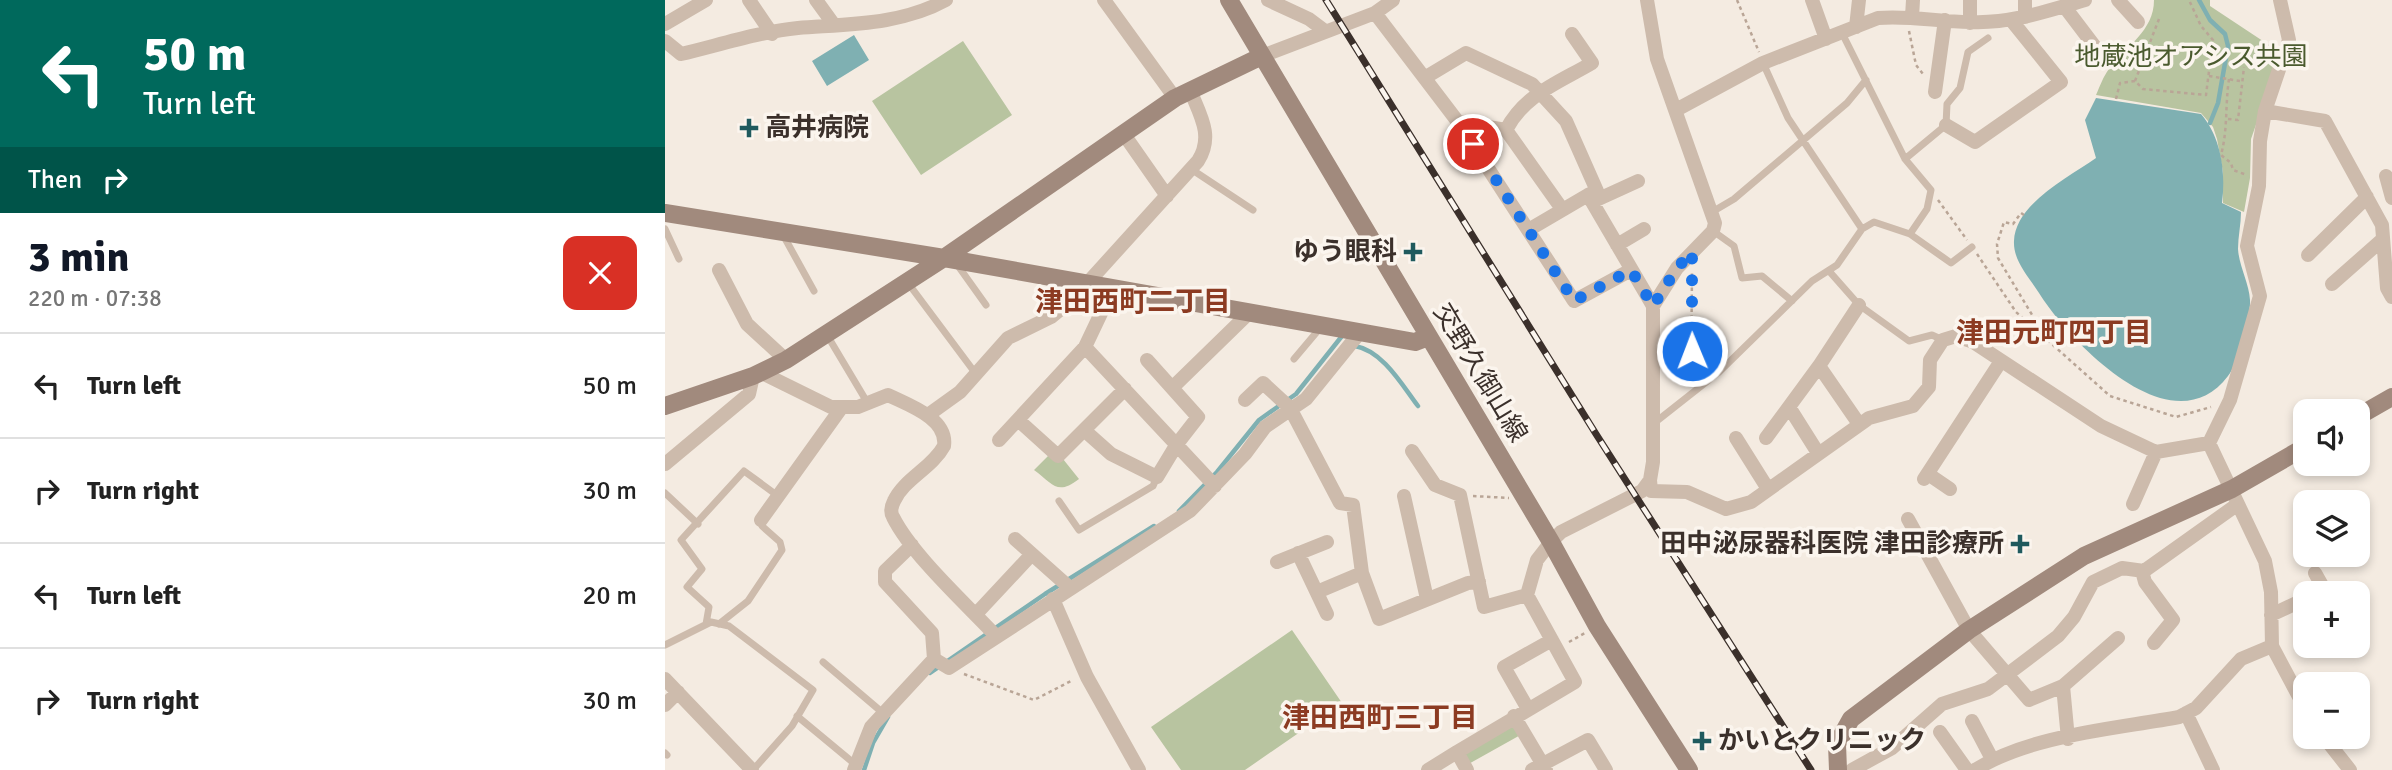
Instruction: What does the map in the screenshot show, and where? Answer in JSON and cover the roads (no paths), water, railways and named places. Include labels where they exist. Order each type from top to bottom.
[{"type":"street","points":[[665,24],[706,0]]},
{"type":"street","points":[[749,0],[772,34]]},
{"type":"street","points":[[816,0],[832,22]]},
{"type":"street","points":[[665,41],[681,54],[772,34],[885,20],[930,9],[946,0]]},
{"type":"street","points":[[928,415],[960,392],[1008,338],[1051,317],[1073,299],[1191,169],[1206,148],[1208,136],[1183,94],[1104,0]]},
{"type":"street","name":"交野久御山線","points":[[1229,0],[1551,542],[1597,626],[1689,770]]},
{"type":"street","points":[[1268,0],[1309,19],[1325,31]]},
{"type":"street","points":[[665,406],[757,374],[827,335],[908,282],[949,259],[1123,133],[1183,94],[1262,56],[1375,13],[1393,0]]},
{"type":"street","points":[[1647,0],[1657,59],[1715,223],[1713,231],[1677,268],[1653,306]]},
{"type":"street","points":[[1812,0],[1826,39]]},
{"type":"street","points":[[1856,27],[1859,0]]},
{"type":"street","points":[[1911,17],[1913,0]]},
{"type":"street","points":[[1970,0],[1970,23]]},
{"type":"street","points":[[2018,19],[2025,0]]},
{"type":"street","points":[[1676,110],[1763,63],[1878,18],[1911,17],[1970,23],[2018,19],[2055,5],[2085,0]]},
{"type":"street","points":[[2118,0],[2138,22]]},
{"type":"street","points":[[2209,443],[2230,400],[2260,296],[2247,246],[2259,186],[2260,141],[2265,111],[2289,40],[2280,0]]},
{"type":"street","points":[[2055,5],[2105,60]]},
{"type":"street","points":[[1375,13],[1458,122],[1530,229],[1574,301],[1631,270]]},
{"type":"street","points":[[1946,125],[1975,142],[2061,82],[2018,19]]},
{"type":"street","points":[[1935,91],[1945,20]]},
{"type":"street","points":[[1506,130],[1516,111],[1539,93],[1592,63],[1572,34]]},
{"type":"street","points":[[1426,77],[1466,53],[1532,84],[1566,121],[1597,191],[1590,198]]},
{"type":"street","points":[[2265,111],[2325,121],[2386,230],[2387,288],[2392,297]]},
{"type":"street","points":[[1458,122],[1506,130],[1562,209]]},
{"type":"street","points":[[1123,133],[1167,196]]},
{"type":"street","points":[[2386,176],[2392,198]]},
{"type":"street","points":[[1530,229],[1562,209],[1639,181]]},
{"type":"street","points":[[2308,255],[2367,197]]},
{"type":"street","points":[[1590,198],[1653,306],[1651,491],[1687,492],[1726,509],[1751,502],[1859,424],[1913,406],[1930,387],[1930,360],[1943,340],[1956,336],[1972,342],[2101,426],[2156,452],[2209,443]]},
{"type":"street","points":[[665,213],[949,259],[1415,342],[1427,337]]},
{"type":"street","points":[[1617,245],[1644,229]]},
{"type":"street","points":[[2332,284],[2386,230]]},
{"type":"street","points":[[719,270],[747,324],[786,359]]},
{"type":"street","points":[[999,440],[1085,347],[1112,288]]},
{"type":"street","points":[[1766,438],[1819,366],[1859,305]]},
{"type":"street","points":[[1172,388],[1250,312]]},
{"type":"street","points":[[855,767],[871,727],[941,664],[1053,599],[1065,584],[1190,512],[1209,480],[1245,454],[1285,403],[1306,398],[1361,331]]},
{"type":"street","points":[[1085,347],[1209,480]]},
{"type":"street","points":[[1084,430],[1111,454],[1157,477],[1177,444],[1198,417],[1147,360]]},
{"type":"street","points":[[1951,489],[1926,477],[2001,361]]},
{"type":"street","points":[[1819,366],[1859,424]]},
{"type":"street","points":[[757,374],[831,407],[857,407],[888,395],[928,415],[943,433],[944,446],[930,466],[900,492],[891,509],[912,545],[992,632]]},
{"type":"street","points":[[665,464],[749,394],[757,374]]},
{"type":"street","points":[[1245,400],[1263,383],[1285,403],[1340,503],[1353,505],[1363,573],[1379,619],[1427,598],[1479,582]]},
{"type":"street","points":[[1018,420],[1058,456],[1125,389]]},
{"type":"street","points":[[2370,410],[2392,397]]},
{"type":"street","points":[[761,520],[842,407]]},
{"type":"street","points":[[1789,407],[1818,453]]},
{"type":"street","points":[[1736,438],[1768,489]]},
{"type":"street","points":[[2209,443],[2265,561],[2271,592],[2272,646],[2293,685]]},
{"type":"street","points":[[1412,451],[1435,485],[1459,495],[1485,607],[1527,595]]},
{"type":"street","points":[[2133,504],[2156,452]]},
{"type":"street","points":[[1852,770],[1892,748],[1942,704],[1988,688],[2057,636],[2074,617],[2093,582],[2122,568],[2141,571],[2235,496],[2293,455]]},
{"type":"street","points":[[1427,770],[1575,682],[1527,595],[1537,560],[1562,532],[1635,495],[1650,480]]},
{"type":"street","points":[[1404,496],[1427,598]]},
{"type":"street","points":[[1838,770],[1837,744],[1851,719],[1969,630],[2084,556],[2235,496]]},
{"type":"street","points":[[1908,519],[1969,630],[2029,700],[2063,686],[2118,638]]},
{"type":"street","points":[[1015,539],[1065,584]]},
{"type":"street","points":[[1276,562],[1327,542]]},
{"type":"street","points":[[912,545],[885,571],[885,582],[932,633],[941,664]]},
{"type":"street","points":[[976,614],[1032,554]]},
{"type":"street","points":[[1299,554],[1327,614]]},
{"type":"street","points":[[2141,571],[2145,582],[2173,620],[2154,643]]},
{"type":"street","points":[[1317,592],[1363,573]]},
{"type":"street","points":[[2315,573],[2318,581]]},
{"type":"street","points":[[1053,599],[1085,673],[1139,770]]},
{"type":"street","points":[[2271,615],[2293,605]]},
{"type":"street","points":[[1528,709],[1504,667],[1554,645]]},
{"type":"street","points":[[1975,770],[1992,759],[2035,744],[2186,713],[2196,708],[2241,659],[2272,646]]},
{"type":"street","points":[[665,679],[752,770]]},
{"type":"street","points":[[2063,686],[2068,738]]},
{"type":"street","points":[[665,705],[678,692]]},
{"type":"street","points":[[2186,713],[2213,770]]},
{"type":"street","points":[[1514,716],[1540,768],[1588,740],[1606,770]]},
{"type":"street","points":[[1972,721],[1992,759]]},
{"type":"street","points":[[1940,732],[1967,770]]},
{"type":"street","points":[[2333,749],[2347,769]]},
{"type":"street","points":[[1457,752],[1467,770]]},
{"type":"lane","points":[[1841,33],[1905,159],[1931,190],[1927,209],[1910,234]]},
{"type":"lane","points":[[1905,159],[1946,125],[1947,104],[1960,88],[1968,52],[1988,38]]},
{"type":"lane","points":[[1763,63],[1788,118],[1862,229]]},
{"type":"lane","points":[[1712,212],[1734,199],[1847,103],[1866,79]]},
{"type":"lane","points":[[1191,169],[1253,210]]},
{"type":"lane","points":[[1653,425],[1695,392],[1812,281],[1829,271],[1862,229],[1874,222],[1910,234],[1951,262],[1972,247]]},
{"type":"lane","points":[[665,229],[679,259]]},
{"type":"lane","points":[[1713,231],[1734,246],[1742,278],[1762,275],[1792,302]]},
{"type":"lane","points":[[782,232],[814,291]]},
{"type":"lane","points":[[949,259],[986,305]]},
{"type":"lane","points":[[1829,271],[1859,305],[1909,341],[1932,335],[1943,340]]},
{"type":"lane","points":[[908,282],[976,374]]},
{"type":"lane","points":[[1294,359],[1323,324]]},
{"type":"lane","points":[[827,335],[867,402]]},
{"type":"lane","points":[[706,624],[709,607],[687,587],[702,569],[681,540],[744,471],[778,496]]},
{"type":"lane","points":[[1059,501],[1079,530],[1153,486],[1157,477]]},
{"type":"lane","points":[[665,493],[698,524]]},
{"type":"lane","points":[[719,624],[748,600],[782,550],[780,542],[762,526],[761,520]]},
{"type":"lane","points":[[665,645],[706,624],[729,626],[813,690],[797,716],[752,770]]},
{"type":"lane","points":[[823,662],[884,713]]},
{"type":"lane","points":[[797,716],[855,767]]},
{"type":"water","points":[[854,35],[869,60],[827,86],[812,61]]},
{"type":"water","points":[[2096,98],[2201,114],[2213,133],[2222,167],[2222,203],[2241,212],[2238,249],[2250,307],[2243,340],[2232,370],[2205,396],[2179,401],[2151,395],[2097,360],[2053,313],[2016,255],[2014,241],[2023,215],[2045,193],[2096,158],[2085,120]]},
{"type":"waterway","points":[[2199,0],[2210,20],[2225,34],[2228,46],[2218,103],[2210,123]]},
{"type":"waterway","points":[[1179,511],[1217,472],[1259,420],[1296,394],[1342,336]]},
{"type":"waterway","points":[[1355,346],[1365,349],[1383,362],[1418,406]]},
{"type":"waterway","points":[[930,673],[1045,594],[1154,526]]},
{"type":"waterway","points":[[864,770],[873,743],[888,717]]},
{"type":"railway","points":[[1326,0],[1596,434],[1811,770]]},
{"type":"place","name":"高井病院","points":[[749,128]]},
{"type":"place","name":"ゆう眼科","points":[[1413,252]]},
{"type":"place","name":"田中泌尿器科医院 津田診療所","points":[[2020,544]]},
{"type":"place","name":"かいとクリニック","points":[[1702,741]]},
{"type":"district","name":"津田西町二丁目","points":[[1133,302]]},
{"type":"district","name":"津田元町四丁目","points":[[2054,333]]},
{"type":"district","name":"津田西町三丁目","points":[[1380,718]]},
{"type":"park label","name":"地蔵池オアシス共園","points":[[2191,57]]}]
